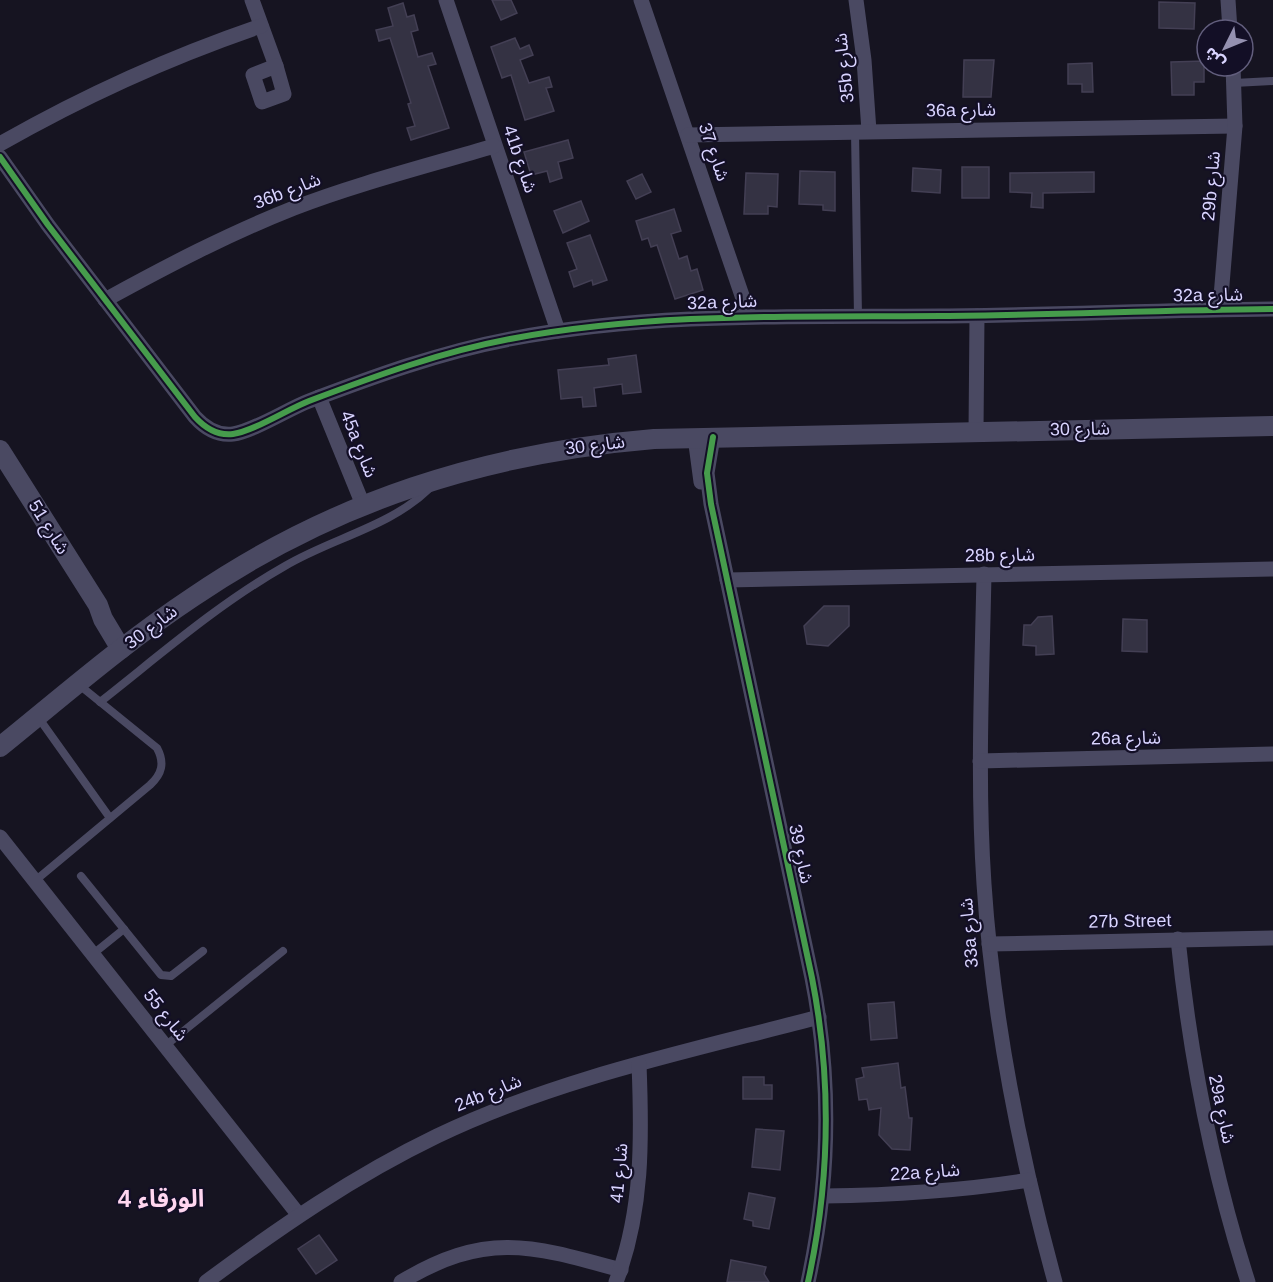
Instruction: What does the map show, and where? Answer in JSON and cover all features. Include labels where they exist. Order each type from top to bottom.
[{"type":"street","points":[[252,0],[276,66]]},
{"type":"street","name":"41b شارع","points":[[446,0],[558,331]]},
{"type":"street","name":"شارع 37","points":[[641,0],[749,316]]},
{"type":"street","name":"35b شارع","points":[[856,0],[864,60],[862,131]]},
{"type":"street","points":[[1228,0],[1229,18]]},
{"type":"street","points":[[0,144],[55,113],[151,67],[261,26]]},
{"type":"street","name":"29b شارع","points":[[1220,309],[1235,126],[1234,78]]},
{"type":"street","name":"36a شارع","points":[[688,135],[1235,126]]},
{"type":"street","name":"36b شارع","points":[[105,300],[230,235],[295,208],[361,185],[494,146]]},
{"type":"street","points":[[0,157],[105,300]]},
{"type":"street","name":"32a شارع","points":[[105,300],[195,417],[210,430],[228,434],[237,433],[366,379],[441,356],[558,331],[684,318],[749,316],[977,316],[1273,309]]},
{"type":"street","points":[[976,431],[977,316]]},
{"type":"street","name":"45a شارع","points":[[319,397],[363,505]]},
{"type":"street","name":"شارع 30","points":[[0,747],[125,646],[192,597],[250,561],[363,505],[442,477],[568,448],[704,437],[1273,426]]},
{"type":"street","name":"شارع 39","points":[[704,437],[711,504],[819,1017],[827,1124],[824,1196],[808,1282]]},
{"type":"street","name":"شارع 51","points":[[0,450],[98,605],[103,619],[125,646]]},
{"type":"street","name":"28b شارع","points":[[727,580],[1273,569]]},
{"type":"street","name":"33a شارع","points":[[984,574],[980,761],[983,873],[989,944],[1005,1063],[1029,1180],[1056,1282]]},
{"type":"street","name":"26a شارع","points":[[980,761],[1273,754]]},
{"type":"street","name":"شارع 55","points":[[1,836],[298,1214]]},
{"type":"street","name":"27b Street","points":[[989,944],[1273,938]]},
{"type":"street","name":"29a شارع","points":[[1178,939],[1192,1054],[1205,1127],[1248,1282]]},
{"type":"street","name":"24b شارع","points":[[206,1282],[298,1214],[353,1180],[438,1135],[537,1094],[639,1064],[819,1017]]},
{"type":"street","name":"شارع 41","points":[[619,1276],[640,1190],[642,1148],[639,1064]]},
{"type":"street","name":"22a شارع","points":[[824,1196],[938,1192],[1029,1180]]},
{"type":"street","points":[[401,1282],[436,1262],[459,1254],[505,1246],[553,1251],[619,1276]]},
{"type":"lane","points":[[1234,82],[1273,81]]},
{"type":"lane","points":[[858,316],[862,131]]},
{"type":"lane","points":[[100,702],[255,583],[318,548],[400,511],[442,477]]},
{"type":"lane","points":[[36,880],[158,778],[162,768],[162,758],[150,741],[78,684]]},
{"type":"lane","points":[[38,717],[110,818]]},
{"type":"lane","points":[[81,876],[158,971],[166,977],[175,974],[203,951]]},
{"type":"lane","points":[[93,954],[124,929]]},
{"type":"lane","points":[[165,1046],[283,951]]},
{"type":"building","points":[[492,0],[511,0],[517,13],[501,20]]},
{"type":"building","points":[[1159,2],[1195,3],[1194,29],[1159,28]]},
{"type":"building","points":[[403,3],[407,17],[414,15],[418,30],[411,32],[418,57],[432,53],[436,64],[428,66],[449,128],[411,140],[407,128],[415,126],[408,104],[411,103],[390,38],[379,41],[376,30],[393,26],[388,8]]},
{"type":"building","points":[[515,38],[520,49],[529,45],[533,55],[520,60],[529,83],[549,77],[552,87],[546,88],[554,111],[525,120],[511,75],[502,78],[491,47]]},
{"type":"building","points":[[964,60],[994,60],[991,97],[963,97]]},
{"type":"building","points":[[1195,61],[1195,78],[1204,78],[1204,82],[1194,82],[1194,95],[1172,95],[1171,62]]},
{"type":"building","points":[[1092,63],[1093,92],[1082,92],[1082,84],[1068,84],[1068,64]]},
{"type":"building","points":[[568,140],[573,158],[558,162],[562,178],[550,182],[547,171],[531,175],[524,152]]},
{"type":"building","points":[[962,167],[989,167],[989,198],[962,198]]},
{"type":"building","points":[[913,168],[941,170],[940,193],[912,191]]},
{"type":"building","points":[[800,171],[835,172],[835,211],[823,210],[823,205],[799,204]]},
{"type":"building","points":[[1094,172],[1094,192],[1043,193],[1043,208],[1031,207],[1032,193],[1010,192],[1010,173]]},
{"type":"building","points":[[746,173],[778,174],[777,207],[768,206],[768,214],[744,214]]},
{"type":"building","points":[[642,174],[651,192],[636,199],[627,181]]},
{"type":"building","points":[[581,201],[589,221],[563,233],[554,211]]},
{"type":"building","points":[[674,209],[681,231],[671,234],[679,259],[687,256],[691,271],[697,269],[703,290],[675,299],[657,245],[651,247],[648,238],[642,240],[636,221]]},
{"type":"building","points":[[590,235],[607,280],[593,285],[592,280],[574,287],[569,272],[577,269],[567,243]]},
{"type":"building","points":[[636,355],[641,392],[623,394],[622,384],[594,388],[596,406],[583,407],[582,397],[561,399],[558,370],[609,365],[608,359]]},
{"type":"building","points":[[824,606],[849,606],[849,626],[828,646],[807,644],[804,626]]},
{"type":"building","points":[[1052,616],[1054,654],[1036,655],[1036,646],[1023,645],[1024,625],[1031,625],[1038,617]]},
{"type":"building","points":[[1123,619],[1147,620],[1147,652],[1122,651]]},
{"type":"building","points":[[894,1002],[897,1038],[871,1040],[868,1004]]},
{"type":"building","points":[[898,1063],[901,1088],[905,1087],[909,1118],[912,1118],[910,1150],[892,1149],[879,1135],[881,1108],[869,1110],[867,1099],[859,1100],[856,1079],[864,1077],[862,1068]]},
{"type":"building","points":[[743,1077],[764,1077],[764,1085],[772,1085],[772,1099],[743,1099]]},
{"type":"building","points":[[756,1129],[784,1131],[780,1170],[752,1167]]},
{"type":"building","points":[[749,1193],[775,1198],[769,1229],[753,1226],[753,1221],[744,1219]]},
{"type":"building","points":[[319,1235],[337,1260],[316,1274],[298,1249]]},
{"type":"building","points":[[731,1260],[766,1267],[764,1274],[769,1282],[727,1282]]},
{"type":"cycle path","points":[[0,157],[48,225],[195,417],[207,428],[222,434],[233,434],[251,429],[309,401],[433,358],[484,344],[563,330],[617,324],[725,318],[1273,309]]},
{"type":"cycle path","points":[[713,437],[707,473],[711,504],[812,978],[823,1054],[826,1130],[824,1168],[821,1206],[808,1282]]},
{"type":"district","name":"الورقاء 4","points":[[161,1199]]}]
